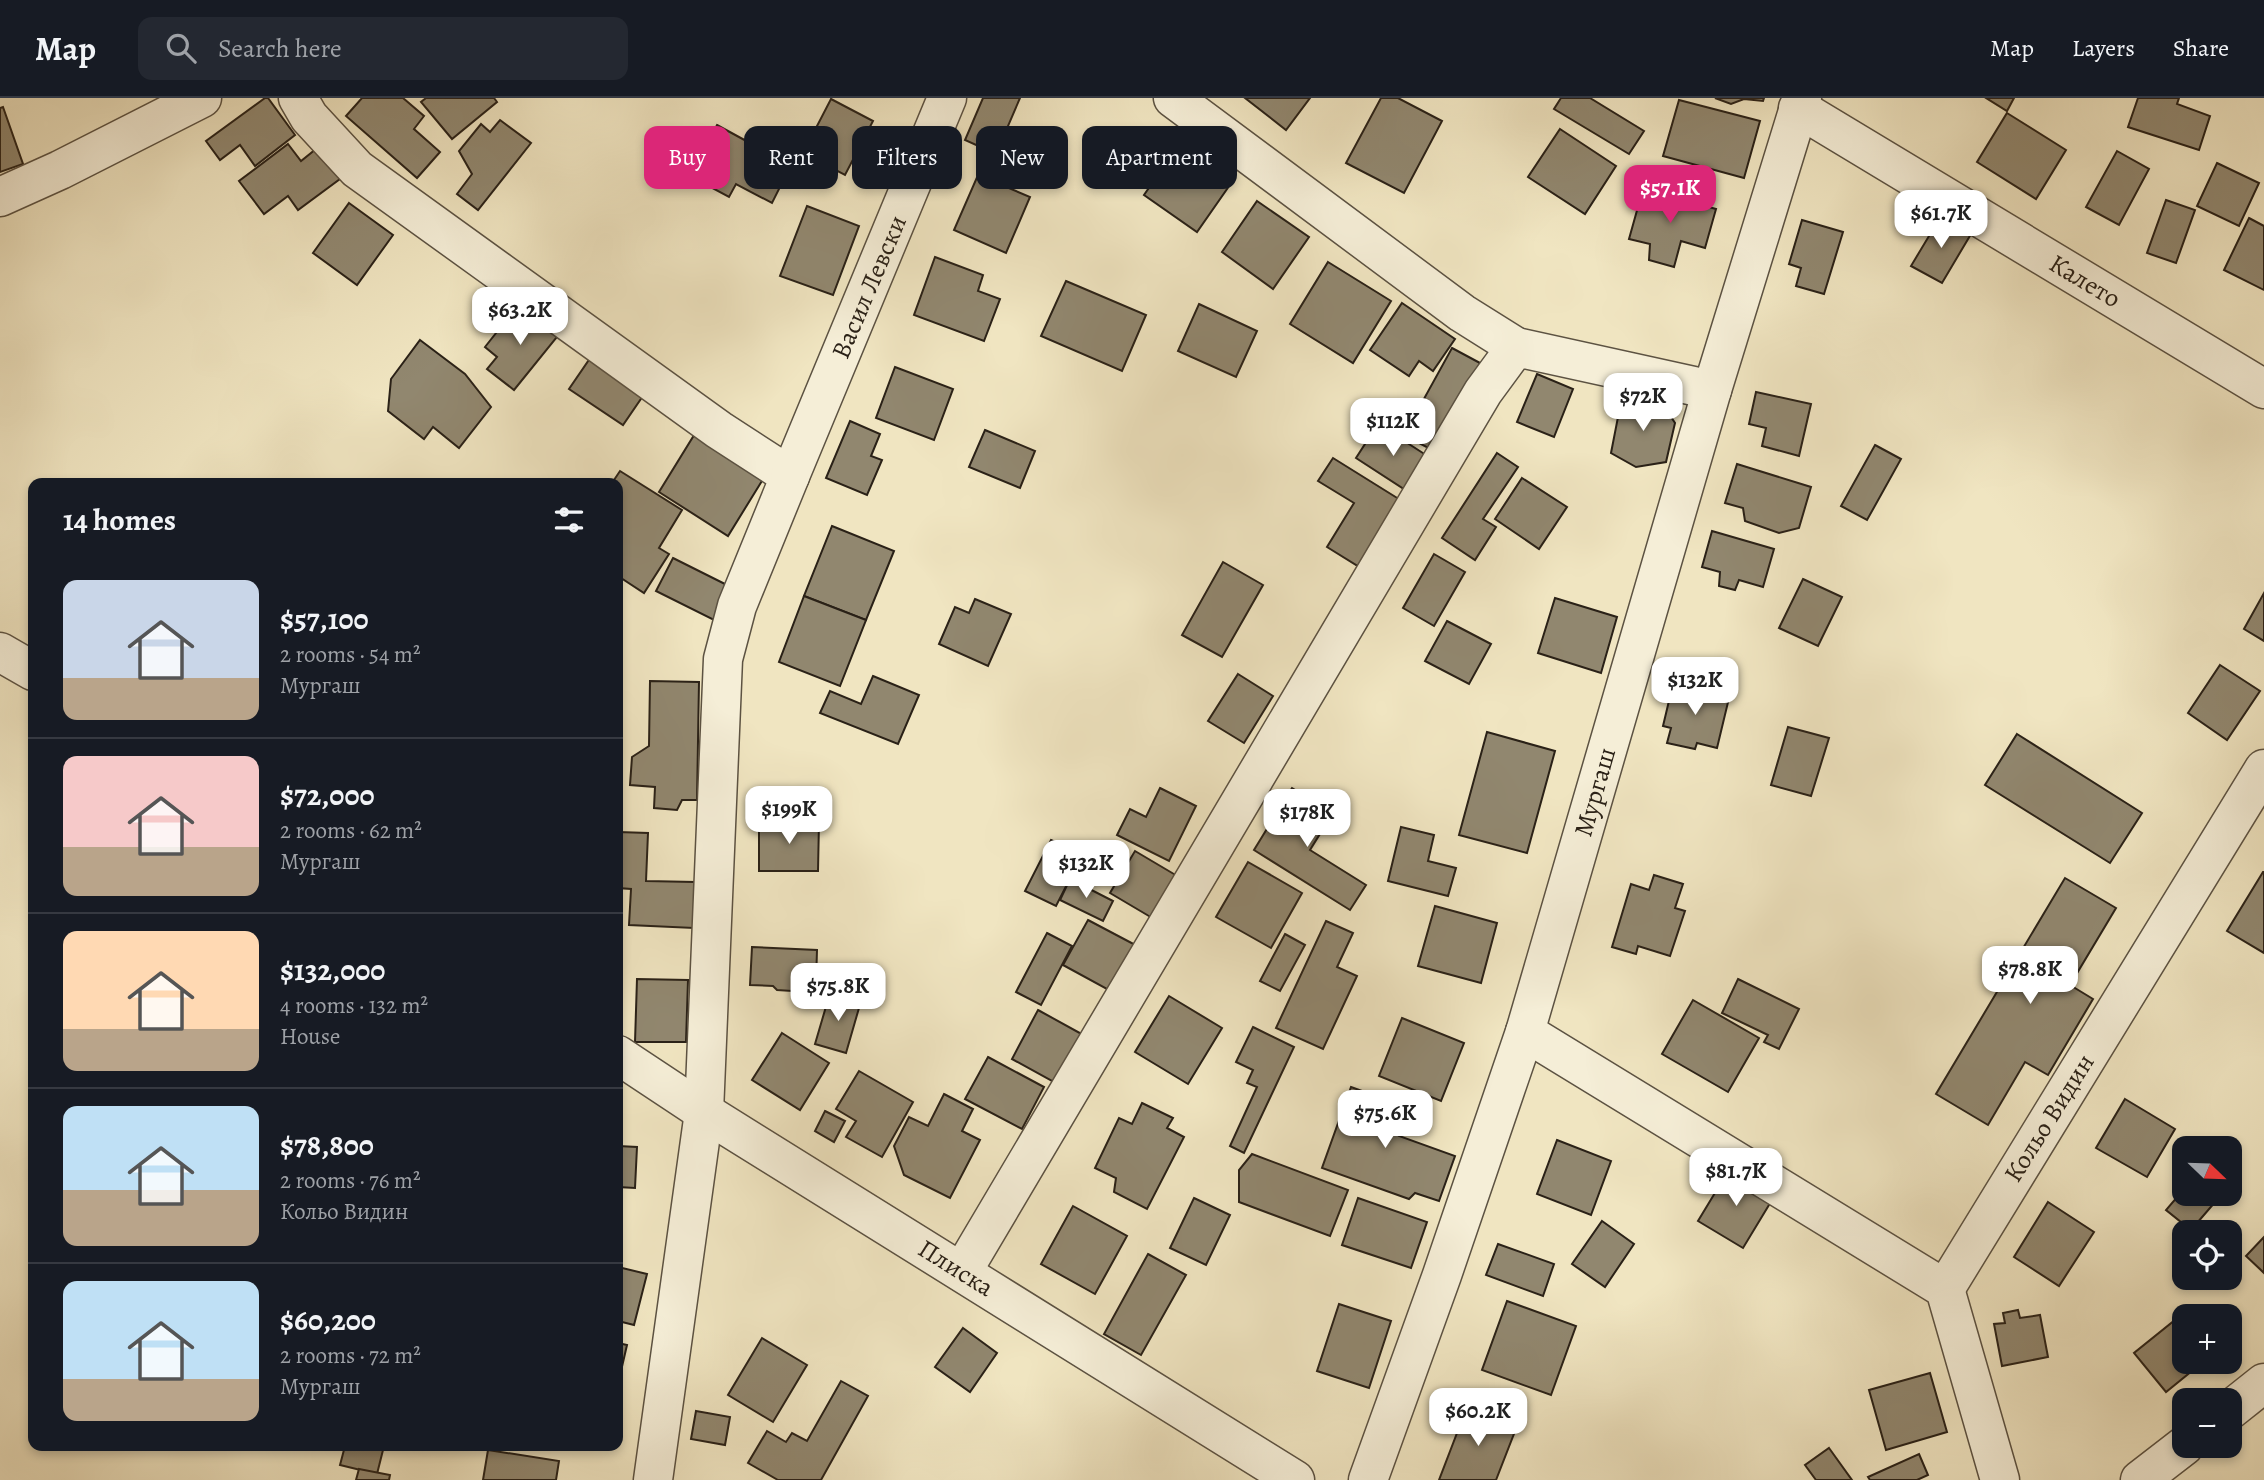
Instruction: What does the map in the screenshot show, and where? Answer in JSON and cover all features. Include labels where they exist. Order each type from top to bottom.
[{"type":"street","points":[[0,197],[60,170],[202,98]]},
{"type":"street","points":[[298,98],[309,117],[357,169],[708,422],[790,476]]},
{"type":"street","name":"Васил Левски","points":[[653,1480],[704,1112],[723,659],[737,606],[947,98]]},
{"type":"street","points":[[1173,98],[1462,313],[1516,347],[1712,390]]},
{"type":"street","name":"Калето","points":[[1800,103],[2264,389]]},
{"type":"street","name":"Мургаш","points":[[1368,1480],[1525,1032],[1712,390],[1800,103]]},
{"type":"street","points":[[962,1272],[1483,392],[1516,347]]},
{"type":"street","points":[[0,652],[28,668]]},
{"type":"street","name":"Кольо Видин","points":[[1945,1289],[2264,769]]},
{"type":"street","points":[[1525,1032],[1945,1289],[2000,1480]]},
{"type":"street","name":"Плиска","points":[[623,1058],[704,1112],[1295,1480]]},
{"type":"street","points":[[2242,1400],[2264,1383]]},
{"type":"street","points":[[2140,1480],[2172,1455]]},
{"type":"building","points":[[268,98],[295,135],[255,166],[240,145],[220,160],[206,141]]},
{"type":"building","points":[[362,98],[403,98],[424,116],[414,129],[440,152],[417,178],[346,116]]},
{"type":"building","points":[[426,98],[494,98],[497,102],[452,139],[421,102]]},
{"type":"building","points":[[983,98],[1020,98],[1008,126],[976,126],[976,145],[965,140]]},
{"type":"building","points":[[1245,98],[1310,98],[1286,130]]},
{"type":"building","points":[[1381,98],[1398,98],[1442,121],[1404,193],[1346,163]]},
{"type":"building","points":[[1561,98],[1590,98],[1644,131],[1629,154],[1554,109]]},
{"type":"building","points":[[1715,98],[1764,98],[1763,101],[1744,99],[1731,104]]},
{"type":"building","points":[[1986,98],[2014,98],[2007,111]]},
{"type":"building","points":[[2138,98],[2179,98],[2177,104],[2210,116],[2199,150],[2128,127]]},
{"type":"building","points":[[831,99],[873,121],[870,126],[852,126],[852,162],[845,175],[838,171],[838,126],[817,126]]},
{"type":"building","points":[[1679,100],[1760,121],[1744,178],[1663,156]]},
{"type":"building","points":[[3,107],[23,164],[0,172],[0,108]]},
{"type":"building","points":[[2007,113],[2066,150],[2036,199],[1977,162]]},
{"type":"building","points":[[500,120],[531,143],[478,210],[457,194],[472,174],[459,151],[481,124],[490,132]]},
{"type":"building","points":[[1560,129],[1616,166],[1585,214],[1528,177]]},
{"type":"building","points":[[730,132],[744,140],[744,188],[736,184],[729,197],[714,189],[730,189]]},
{"type":"building","points":[[288,144],[301,161],[321,145],[344,176],[298,210],[288,196],[264,214],[239,181]]},
{"type":"building","points":[[2117,151],[2149,169],[2119,225],[2086,207]]},
{"type":"building","points":[[2217,163],[2259,183],[2239,226],[2197,206]]},
{"type":"building","points":[[976,180],[976,189],[1011,189],[1030,197],[1006,253],[954,230]]},
{"type":"building","points":[[745,189],[779,189],[772,203]]},
{"type":"building","points":[[1148,189],[1227,189],[1197,232],[1144,195]]},
{"type":"building","points":[[1643,189],[1716,209],[1705,248],[1681,241],[1674,267],[1649,260],[1650,244],[1629,239]]},
{"type":"building","points":[[2166,200],[2195,210],[2176,263],[2147,253]]},
{"type":"building","points":[[1257,201],[1309,237],[1273,289],[1222,252]]},
{"type":"building","points":[[349,203],[393,235],[357,285],[313,253]]},
{"type":"building","points":[[807,206],[859,226],[833,295],[780,276]]},
{"type":"building","points":[[1941,216],[1971,234],[1942,283],[1911,266]]},
{"type":"building","points":[[2249,218],[2264,226],[2264,290],[2224,270]]},
{"type":"building","points":[[1802,220],[1843,232],[1824,294],[1796,286],[1801,268],[1789,264]]},
{"type":"building","points":[[935,257],[983,275],[978,291],[1000,299],[984,341],[914,315]]},
{"type":"building","points":[[1328,262],[1391,301],[1353,363],[1290,324]]},
{"type":"building","points":[[1066,281],[1146,315],[1122,371],[1041,336]]},
{"type":"building","points":[[1402,303],[1455,339],[1433,371],[1419,361],[1409,376],[1370,350]]},
{"type":"building","points":[[1199,304],[1257,331],[1236,377],[1178,351]]},
{"type":"building","points":[[531,307],[561,332],[514,390],[487,369],[497,357],[485,347],[508,318],[517,325]]},
{"type":"building","points":[[420,340],[465,374],[491,407],[459,448],[433,427],[424,439],[388,411],[391,379]]},
{"type":"building","points":[[1452,348],[1480,363],[1432,450],[1404,435]]},
{"type":"building","points":[[593,354],[647,390],[623,425],[569,389]]},
{"type":"building","points":[[895,367],[953,389],[934,440],[876,418]]},
{"type":"building","points":[[1537,374],[1573,389],[1554,437],[1517,422]]},
{"type":"building","points":[[1756,392],[1811,404],[1799,456],[1762,446],[1766,428],[1749,424]]},
{"type":"building","points":[[1626,400],[1661,402],[1675,423],[1666,462],[1636,467],[1611,453],[1618,417]]},
{"type":"building","points":[[850,421],[880,434],[871,456],[882,460],[867,495],[826,478]]},
{"type":"building","points":[[1378,424],[1429,457],[1407,491],[1356,458]]},
{"type":"building","points":[[985,430],[1035,451],[1020,488],[969,467]]},
{"type":"building","points":[[696,432],[765,476],[728,536],[659,492]]},
{"type":"building","points":[[1875,445],[1901,459],[1867,520],[1841,506]]},
{"type":"building","points":[[1497,453],[1518,467],[1483,519],[1496,527],[1475,560],[1442,538]]},
{"type":"building","points":[[1333,458],[1402,501],[1361,568],[1327,547],[1354,503],[1318,481]]},
{"type":"building","points":[[1737,464],[1811,487],[1799,528],[1779,533],[1745,521],[1743,508],[1725,503]]},
{"type":"building","points":[[620,471],[682,510],[659,548],[669,554],[644,593],[623,579],[623,478],[615,478]]},
{"type":"building","points":[[1522,478],[1567,507],[1539,549],[1495,519]]},
{"type":"building","points":[[832,526],[894,551],[866,620],[804,596]]},
{"type":"building","points":[[1712,531],[1774,549],[1763,587],[1739,580],[1735,590],[1719,586],[1720,572],[1702,567]]},
{"type":"building","points":[[1434,554],[1465,572],[1434,626],[1403,608]]},
{"type":"building","points":[[673,558],[731,587],[714,620],[656,591]]},
{"type":"building","points":[[1223,562],[1263,585],[1222,657],[1182,635]]},
{"type":"building","points":[[1803,579],[1842,597],[1818,646],[1779,628]]},
{"type":"building","points":[[2264,593],[2264,641],[2244,629]]},
{"type":"building","points":[[804,596],[866,620],[840,686],[779,662]]},
{"type":"building","points":[[1555,598],[1617,617],[1601,673],[1538,653]]},
{"type":"building","points":[[975,599],[1011,614],[988,666],[939,644],[955,607],[969,613]]},
{"type":"building","points":[[1447,621],[1491,644],[1469,684],[1425,661]]},
{"type":"building","points":[[2220,665],[2260,691],[2227,740],[2188,713]]},
{"type":"building","points":[[1238,674],[1273,696],[1244,743],[1208,721]]},
{"type":"building","points":[[873,676],[919,695],[898,744],[820,713],[830,691],[861,704]]},
{"type":"building","points":[[650,681],[699,682],[697,800],[682,800],[677,810],[654,808],[655,787],[630,785],[632,757],[649,746]]},
{"type":"building","points":[[1673,684],[1729,698],[1717,748],[1697,743],[1695,749],[1667,743],[1671,728],[1663,726]]},
{"type":"building","points":[[1788,727],[1829,738],[1811,796],[1771,785]]},
{"type":"building","points":[[1487,732],[1555,751],[1527,853],[1459,835]]},
{"type":"building","points":[[2017,734],[2142,813],[2110,863],[1985,785]]},
{"type":"building","points":[[1160,788],[1196,806],[1169,861],[1117,835],[1130,809],[1146,817]]},
{"type":"building","points":[[1292,788],[1333,813],[1310,850],[1366,885],[1350,910],[1254,850]]},
{"type":"building","points":[[759,822],[819,822],[818,871],[759,871]]},
{"type":"building","points":[[1401,827],[1434,835],[1428,861],[1456,868],[1448,896],[1388,881]]},
{"type":"building","points":[[623,832],[648,833],[646,881],[695,882],[694,928],[629,925],[631,889],[623,888]]},
{"type":"building","points":[[1051,840],[1082,855],[1056,906],[1025,891]]},
{"type":"building","points":[[1135,851],[1184,880],[1159,922],[1110,893]]},
{"type":"building","points":[[1248,862],[1302,893],[1271,948],[1216,917]]},
{"type":"building","points":[[2264,872],[2264,953],[2227,931]]},
{"type":"building","points":[[1654,875],[1683,884],[1675,908],[1685,911],[1670,956],[1638,946],[1636,954],[1612,947],[1631,884],[1649,890]]},
{"type":"building","points":[[2065,878],[2116,908],[2070,985],[2093,999],[2048,1075],[2025,1062],[1988,1125],[1936,1094]]},
{"type":"building","points":[[1070,879],[1113,901],[1103,921],[1060,900]]},
{"type":"building","points":[[1435,906],[1497,923],[1481,983],[1418,966]]},
{"type":"building","points":[[1088,920],[1141,948],[1116,994],[1063,965]]},
{"type":"building","points":[[1326,921],[1353,933],[1337,967],[1357,976],[1323,1049],[1276,1028]]},
{"type":"building","points":[[1047,933],[1072,946],[1041,1005],[1016,992]]},
{"type":"building","points":[[1285,934],[1305,945],[1280,991],[1260,981]]},
{"type":"building","points":[[752,947],[817,950],[816,983],[793,983],[792,991],[777,990],[773,986],[750,985]]},
{"type":"building","points":[[637,979],[688,980],[686,1042],[635,1042]]},
{"type":"building","points":[[1738,979],[1799,1009],[1779,1049],[1764,1042],[1768,1035],[1722,1013]]},
{"type":"building","points":[[830,993],[861,1001],[846,1053],[815,1044]]},
{"type":"building","points":[[1169,996],[1222,1028],[1188,1084],[1135,1052]]},
{"type":"building","points":[[1693,1000],[1759,1038],[1728,1092],[1662,1054]]},
{"type":"building","points":[[1038,1010],[1087,1037],[1061,1086],[1012,1059]]},
{"type":"building","points":[[1402,1018],[1464,1043],[1441,1101],[1379,1076]]},
{"type":"building","points":[[1253,1027],[1294,1047],[1244,1153],[1230,1146],[1257,1087],[1247,1083],[1253,1070],[1236,1062]]},
{"type":"building","points":[[782,1033],[829,1063],[800,1110],[752,1080]]},
{"type":"building","points":[[988,1057],[1044,1087],[1022,1129],[965,1099]]},
{"type":"building","points":[[859,1071],[913,1102],[882,1157],[846,1137],[856,1121],[836,1109]]},
{"type":"building","points":[[1351,1087],[1409,1108],[1399,1136],[1455,1156],[1439,1201],[1415,1193],[1409,1199],[1322,1168]]},
{"type":"building","points":[[944,1094],[973,1109],[962,1131],[980,1140],[950,1198],[904,1175],[894,1146],[909,1117],[928,1126]]},
{"type":"building","points":[[2125,1099],[2175,1129],[2147,1177],[2096,1148]]},
{"type":"building","points":[[1142,1103],[1173,1118],[1167,1128],[1184,1137],[1147,1209],[1114,1192],[1116,1178],[1095,1168],[1119,1118],[1132,1124]]},
{"type":"building","points":[[825,1111],[845,1121],[834,1142],[815,1131]]},
{"type":"building","points":[[1557,1140],[1611,1161],[1591,1215],[1537,1194]]},
{"type":"building","points":[[623,1146],[637,1147],[635,1188],[623,1187]]},
{"type":"building","points":[[1252,1154],[1348,1190],[1330,1236],[1239,1202],[1239,1170]]},
{"type":"building","points":[[1730,1168],[1775,1195],[1743,1248],[1698,1221]]},
{"type":"building","points":[[1194,1198],[1230,1215],[1206,1265],[1170,1248]]},
{"type":"building","points":[[1358,1198],[1427,1222],[1411,1268],[1342,1245]]},
{"type":"building","points":[[2048,1202],[2094,1232],[2059,1286],[2014,1257]]},
{"type":"building","points":[[2172,1203],[2172,1206],[2212,1206],[2200,1220],[2178,1220],[2166,1210]]},
{"type":"building","points":[[1073,1206],[1127,1236],[1095,1294],[1041,1264]]},
{"type":"building","points":[[1602,1221],[1634,1244],[1605,1287],[1572,1264]]},
{"type":"building","points":[[2264,1237],[2264,1273],[2246,1256]]},
{"type":"building","points":[[1498,1244],[1554,1264],[1543,1296],[1486,1275]]},
{"type":"building","points":[[1148,1254],[1186,1275],[1141,1355],[1104,1334]]},
{"type":"building","points":[[623,1268],[647,1274],[634,1325],[623,1322]]},
{"type":"building","points":[[1507,1301],[1576,1326],[1551,1395],[1482,1370]]},
{"type":"building","points":[[1339,1304],[1391,1321],[1369,1388],[1317,1371]]},
{"type":"building","points":[[2018,1310],[2020,1318],[2040,1315],[2048,1357],[2002,1366],[1994,1324],[2005,1323],[2003,1313]]},
{"type":"building","points":[[2172,1322],[2172,1374],[2188,1374],[2166,1392],[2134,1353]]},
{"type":"building","points":[[963,1328],[997,1353],[970,1392],[935,1367]]},
{"type":"building","points":[[762,1338],[807,1365],[773,1422],[728,1395]]},
{"type":"building","points":[[623,1344],[627,1345],[623,1362]]},
{"type":"building","points":[[1930,1373],[1947,1432],[1886,1450],[1869,1390]]},
{"type":"building","points":[[841,1381],[868,1396],[821,1480],[778,1480],[748,1463],[767,1431],[786,1442],[792,1433],[807,1441]]},
{"type":"building","points":[[1467,1407],[1517,1426],[1496,1480],[1439,1480]]},
{"type":"building","points":[[696,1411],[730,1417],[725,1445],[691,1439]]},
{"type":"building","points":[[1829,1448],[1852,1480],[1816,1480],[1805,1465]]},
{"type":"building","points":[[344,1451],[383,1451],[377,1474],[340,1465]]},
{"type":"building","points":[[488,1451],[559,1461],[556,1480],[483,1480]]},
{"type":"building","points":[[1919,1454],[1928,1475],[1917,1480],[1870,1480],[1868,1477]]},
{"type":"building","points":[[359,1469],[390,1475],[389,1480],[356,1480]]}]
